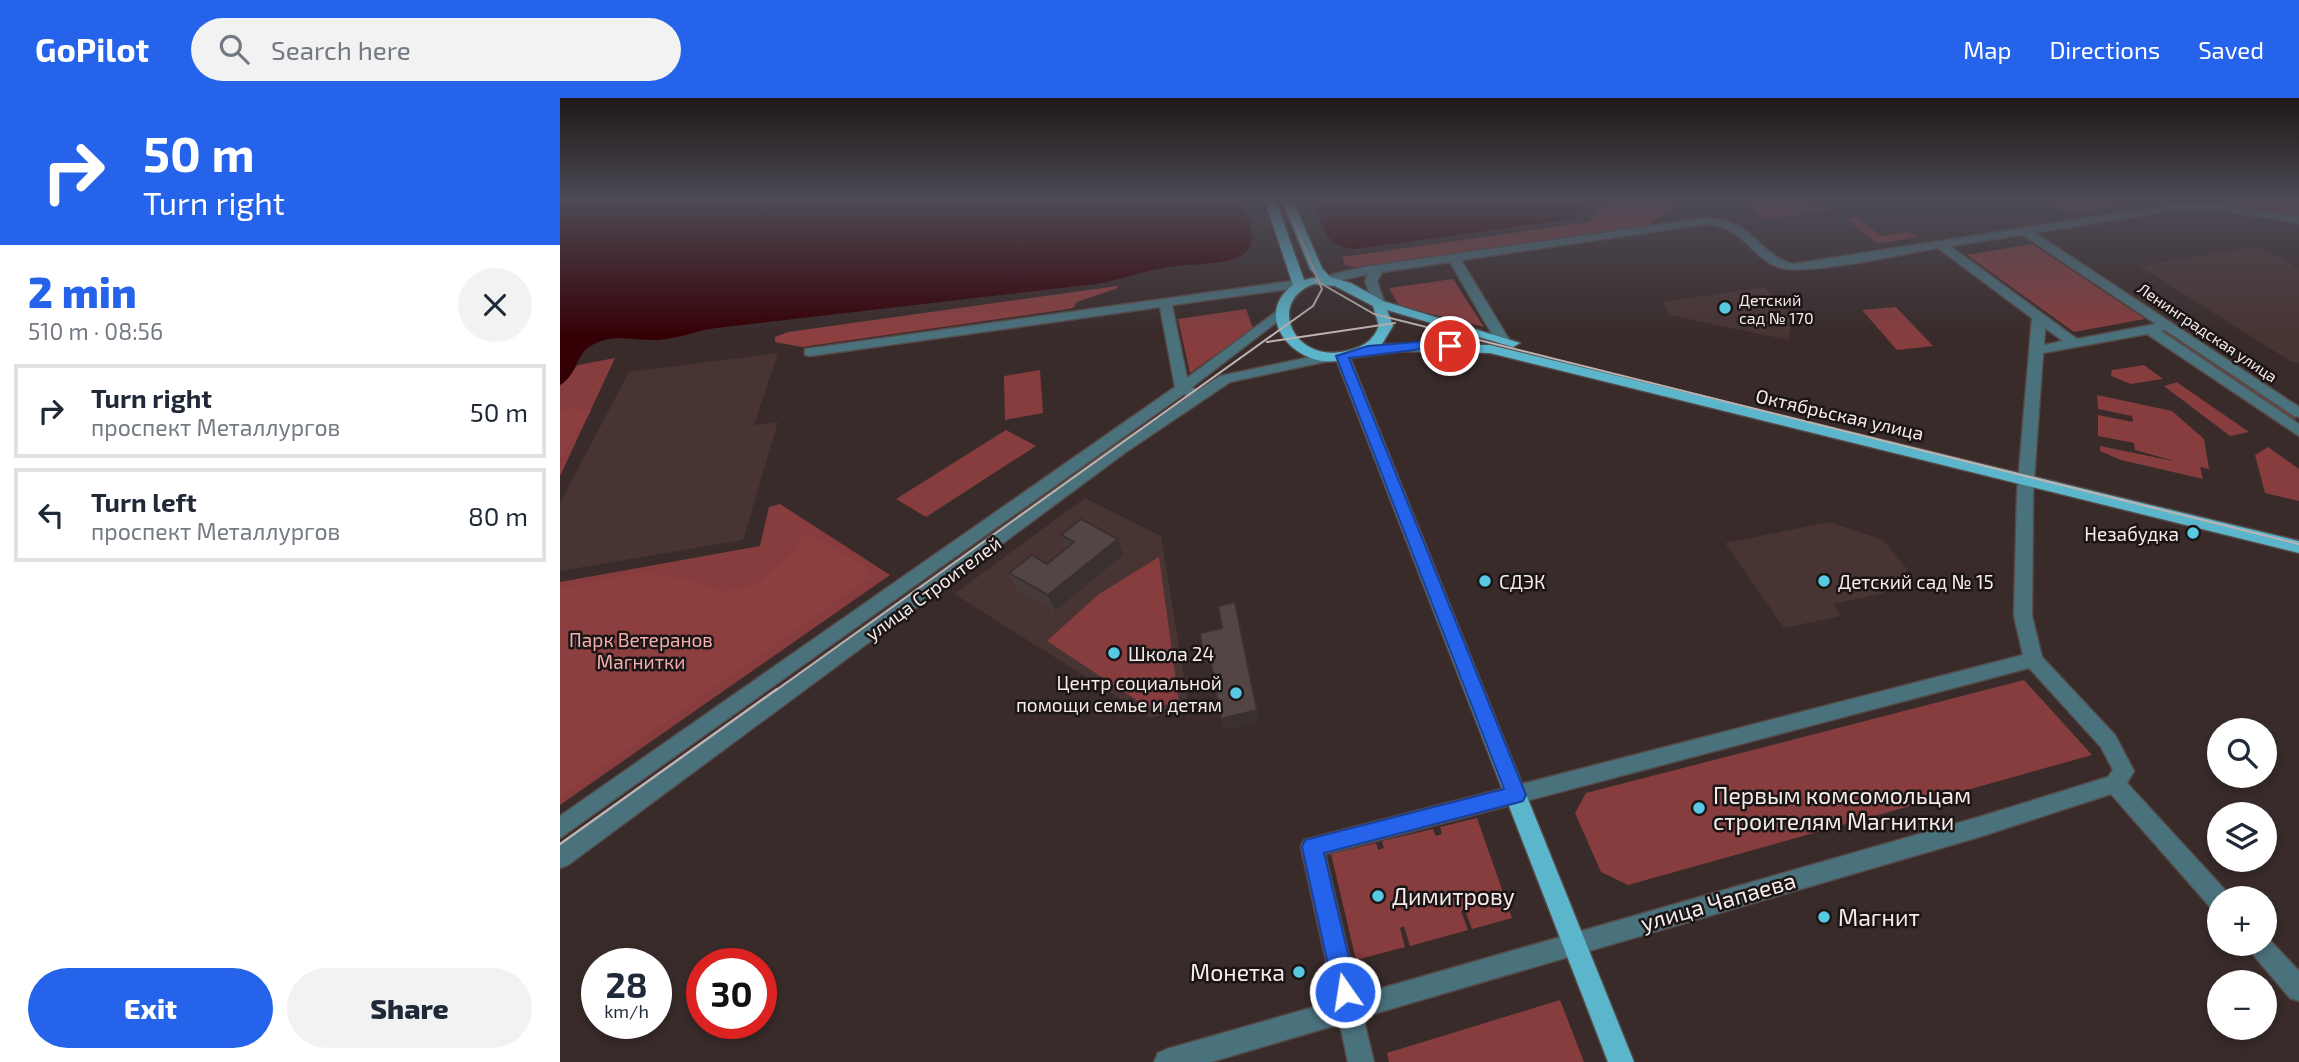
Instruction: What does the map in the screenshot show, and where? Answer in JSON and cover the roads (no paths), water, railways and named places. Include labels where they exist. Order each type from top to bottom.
[{"type":"main road","points":[[1286,246],[1299,284]]},
{"type":"main road","points":[[1306,246],[1316,269],[1326,280]]},
{"type":"main road","points":[[1326,280],[1353,289],[1379,304],[1386,326],[1380,339],[1368,350],[1324,358],[1294,344],[1284,329],[1281,312],[1286,298],[1299,284],[1326,280]]},
{"type":"main road","name":"Октябрьская улица","points":[[1379,304],[1503,341],[2026,474],[2299,547]]},
{"type":"main road","name":"Октябрьская улица","points":[[1368,350],[1430,344],[1490,349],[2026,474],[2299,534]]},
{"type":"main road","points":[[1342,356],[1621,1062]]},
{"type":"street","points":[[1326,280],[1377,269],[1537,246]]},
{"type":"street","points":[[1759,246],[1778,264],[1788,267],[1934,246]]},
{"type":"street","points":[[1942,246],[2074,343]]},
{"type":"street","name":"Ленинградская улица","points":[[2047,246],[2299,413]]},
{"type":"street","points":[[1454,258],[1503,341]]},
{"type":"street","points":[[1377,269],[1371,281],[1379,304]]},
{"type":"street","points":[[810,352],[1299,284]]},
{"type":"street","points":[[1166,301],[1182,388],[1200,396]]},
{"type":"street","name":"улица Строителей","points":[[560,828],[1182,388],[1281,312]]},
{"type":"street","points":[[2039,317],[2026,474],[2022,616],[2033,660],[2108,741],[2124,771],[2115,784],[2207,887]]},
{"type":"street","points":[[2037,349],[2168,326]]},
{"type":"street","name":"Ленинградская улица","points":[[2149,330],[2299,431]]},
{"type":"street","name":"улица Строителей","points":[[560,858],[1121,449],[1225,379],[1324,358]]},
{"type":"street","points":[[1361,1062],[1312,847],[2033,660]]},
{"type":"street","name":"улица Чапаева","points":[[1167,1062],[1574,942],[1979,827],[2115,784]]},
{"type":"street","points":[[2270,956],[2299,989]]},
{"type":"tram line","points":[[1304,246],[1319,282]]},
{"type":"tram line","points":[[1315,280],[1319,282]]},
{"type":"tram line","points":[[775,691],[1313,306],[1322,289],[1319,282]]},
{"type":"tram line","points":[[1319,282],[1374,314],[2299,544]]},
{"type":"tram line","points":[[1267,342],[1395,323]]},
{"type":"tram line","points":[[560,844],[777,689]]},
{"type":"place","name":"Детский сад № 170","points":[[1725,308]]},
{"type":"place","name":"Незабудка","points":[[2193,533]]},
{"type":"place","name":"СДЭК","points":[[1485,581]]},
{"type":"place","name":"Детский сад № 15","points":[[1824,581]]},
{"type":"place","name":"Школа 24","points":[[1114,653]]},
{"type":"place","name":"Центр социальной помощи семье и детям","points":[[1236,693]]},
{"type":"place","name":"Первым комсомольцам строителям Магнитки","points":[[1699,808]]},
{"type":"place","name":"Димитрову","points":[[1378,896]]},
{"type":"place","name":"Магнит","points":[[1824,917]]},
{"type":"place","name":"Монетка","points":[[1299,972]]},
{"type":"park label","name":"Парк Ветеранов Магнитки","points":[[641,650]]}]
